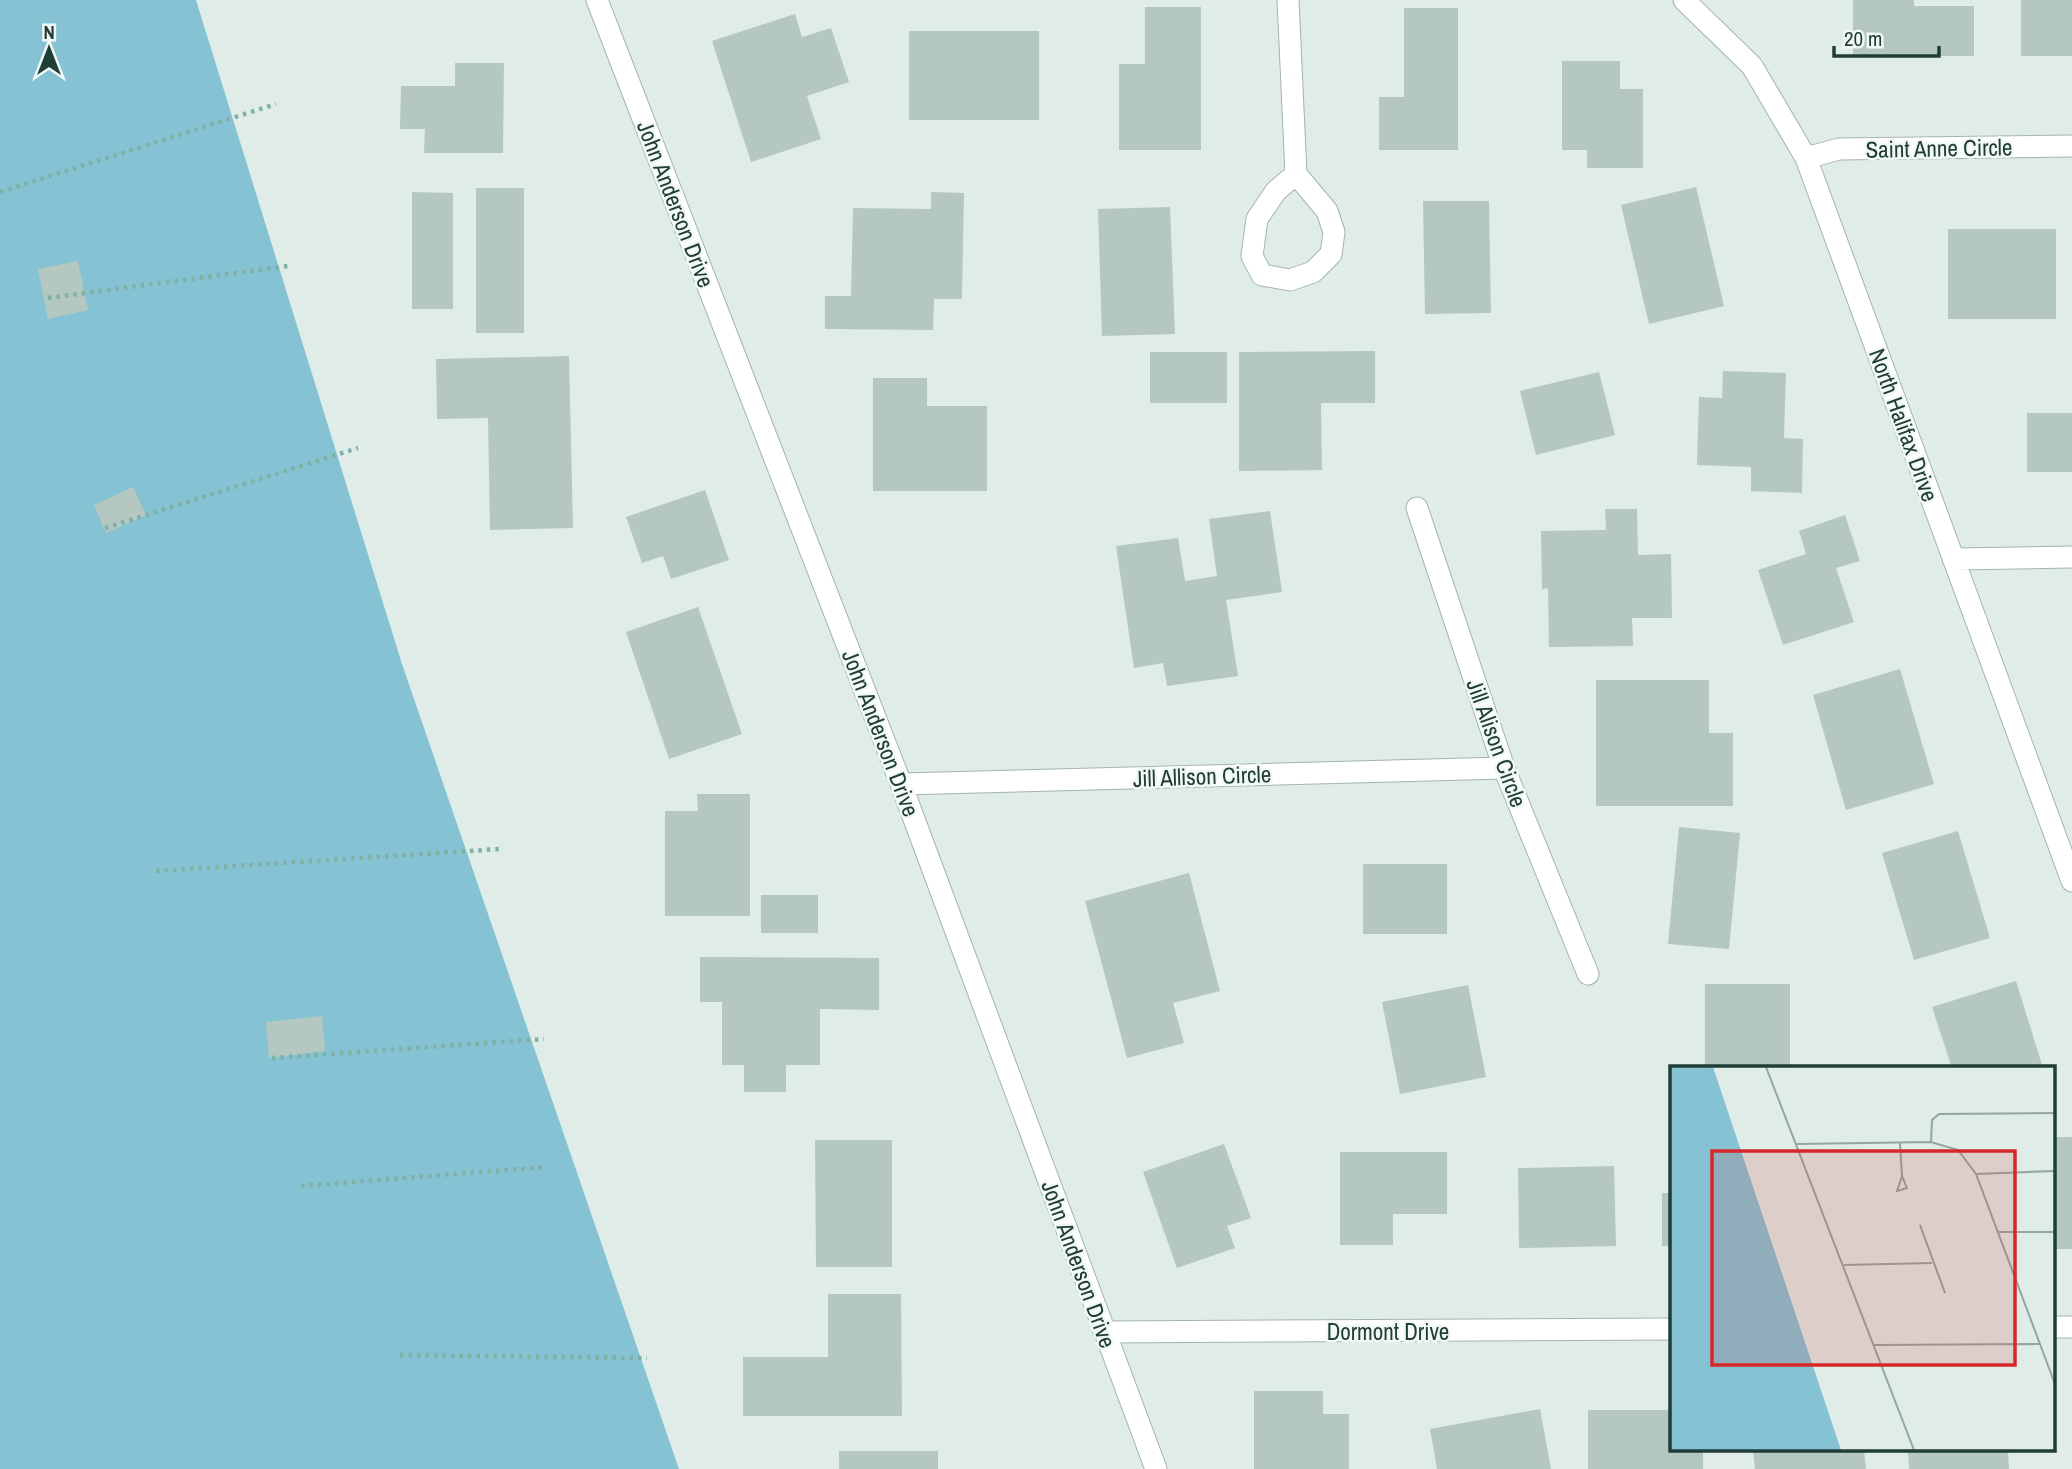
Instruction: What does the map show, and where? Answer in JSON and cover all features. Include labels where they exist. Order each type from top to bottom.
[{"type":"street","name":"John Anderson Drive","points":[[597,0],[901,785],[1156,1469]]},
{"type":"street","points":[[1288,0],[1296,174],[1327,211],[1334,232],[1331,254],[1313,272],[1290,280],[1262,275],[1252,256],[1257,219],[1276,191],[1296,174]]},
{"type":"street","name":"North Halifax Drive","points":[[1684,0],[1752,66],[1806,158],[2072,881]]},
{"type":"street","name":"Saint Anne Circle","points":[[1806,158],[1839,149],[2072,146]]},
{"type":"street","name":"Jill Alison Circle","points":[[1417,508],[1504,768],[1588,974]]},
{"type":"street","points":[[1953,559],[2072,557]]},
{"type":"street","name":"Jill Allison Circle","points":[[901,785],[1504,768]]},
{"type":"street","points":[[2054,1327],[2072,1327]]},
{"type":"street","name":"Dormont Drive","points":[[1104,1332],[1670,1329]]},
{"type":"path","points":[[0,192],[276,104]]},
{"type":"path","points":[[48,298],[288,266]]},
{"type":"path","points":[[105,528],[358,448]]},
{"type":"path","points":[[156,872],[500,849]]},
{"type":"path","points":[[272,1058],[544,1039]]},
{"type":"path","points":[[301,1186],[546,1167]]},
{"type":"path","points":[[400,1355],[647,1358]]},
{"type":"water","points":[[0,0],[196,0],[402,664],[679,1469],[0,1469]]},
{"type":"building","points":[[1853,0],[1914,0],[1914,6],[1974,6],[1974,56],[1853,56]]},
{"type":"building","points":[[2021,0],[2072,0],[2072,56],[2021,56]]},
{"type":"building","points":[[1145,7],[1201,7],[1201,150],[1119,150],[1119,64],[1145,64]]},
{"type":"building","points":[[1404,8],[1458,8],[1458,150],[1379,150],[1379,97],[1404,97]]},
{"type":"building","points":[[795,14],[802,37],[831,28],[849,82],[807,96],[821,139],[751,162],[712,41]]},
{"type":"building","points":[[909,31],[1039,31],[1039,120],[909,120]]},
{"type":"building","points":[[1562,61],[1620,61],[1620,89],[1643,89],[1643,168],[1587,168],[1587,150],[1562,150]]},
{"type":"building","points":[[455,63],[504,63],[503,153],[424,153],[425,129],[400,129],[401,86],[455,86]]},
{"type":"building","points":[[1696,187],[1724,306],[1649,324],[1621,205]]},
{"type":"building","points":[[476,188],[524,188],[524,333],[476,333]]},
{"type":"building","points":[[412,192],[453,193],[453,309],[412,309]]},
{"type":"building","points":[[931,192],[964,193],[962,299],[934,299],[933,330],[825,329],[825,296],[851,296],[853,208],[931,209]]},
{"type":"building","points":[[1423,201],[1489,201],[1491,313],[1425,314]]},
{"type":"building","points":[[1170,207],[1175,334],[1102,336],[1098,209]]},
{"type":"building","points":[[1948,229],[2056,229],[2056,319],[1948,319]]},
{"type":"building","points":[[78,261],[88,310],[48,319],[38,269]]},
{"type":"building","points":[[1375,351],[1375,403],[1321,403],[1322,470],[1239,471],[1239,352]]},
{"type":"building","points":[[1150,352],[1227,352],[1227,403],[1150,403]]},
{"type":"building","points":[[569,356],[573,528],[490,530],[488,418],[437,419],[436,359]]},
{"type":"building","points":[[1723,371],[1786,373],[1784,438],[1803,439],[1802,493],[1751,491],[1751,467],[1697,465],[1699,397],[1722,398]]},
{"type":"building","points":[[1599,372],[1615,435],[1536,455],[1520,391]]},
{"type":"building","points":[[873,378],[927,378],[927,406],[987,406],[987,491],[873,491]]},
{"type":"building","points":[[2027,413],[2072,413],[2072,472],[2027,472]]},
{"type":"building","points":[[133,487],[146,515],[106,533],[94,505]]},
{"type":"building","points":[[705,490],[729,560],[671,579],[663,556],[642,563],[626,517]]},
{"type":"building","points":[[1605,509],[1637,509],[1638,555],[1671,554],[1672,618],[1632,618],[1633,646],[1549,647],[1548,588],[1542,589],[1541,531],[1606,530]]},
{"type":"building","points":[[1270,511],[1282,592],[1226,600],[1238,676],[1167,686],[1163,663],[1134,668],[1116,546],[1178,538],[1185,581],[1217,576],[1209,519]]},
{"type":"building","points":[[1845,515],[1860,561],[1836,568],[1854,622],[1783,645],[1758,570],[1806,554],[1799,531]]},
{"type":"building","points":[[698,607],[742,734],[669,759],[626,632]]},
{"type":"building","points":[[1900,669],[1934,784],[1846,810],[1813,695]]},
{"type":"building","points":[[1596,680],[1709,680],[1709,733],[1733,733],[1733,806],[1596,806]]},
{"type":"building","points":[[697,794],[750,794],[750,916],[665,916],[665,811],[698,811]]},
{"type":"building","points":[[1679,827],[1740,833],[1729,949],[1668,944]]},
{"type":"building","points":[[1958,831],[1990,938],[1914,960],[1882,853]]},
{"type":"building","points":[[1363,864],[1447,864],[1447,934],[1363,934]]},
{"type":"building","points":[[1189,873],[1220,991],[1173,1003],[1184,1043],[1127,1058],[1085,901]]},
{"type":"building","points":[[761,895],[818,895],[818,933],[761,933]]},
{"type":"building","points":[[700,957],[879,958],[879,1010],[820,1009],[820,1065],[786,1065],[786,1092],[744,1092],[744,1065],[722,1065],[722,1002],[700,1002]]},
{"type":"building","points":[[2016,981],[2042,1066],[1951,1066],[1932,1007]]},
{"type":"building","points":[[1705,984],[1790,984],[1790,1066],[1705,1066]]},
{"type":"building","points":[[1468,985],[1486,1077],[1400,1094],[1382,1002]]},
{"type":"building","points":[[322,1016],[325,1051],[269,1058],[266,1022]]},
{"type":"building","points":[[2054,1137],[2072,1137],[2072,1249],[2054,1249]]},
{"type":"building","points":[[815,1140],[892,1140],[892,1267],[816,1267]]},
{"type":"building","points":[[1224,1144],[1251,1218],[1227,1226],[1235,1248],[1177,1268],[1143,1172]]},
{"type":"building","points":[[1340,1152],[1447,1152],[1447,1214],[1393,1214],[1393,1245],[1340,1245]]},
{"type":"building","points":[[1614,1166],[1616,1246],[1519,1248],[1518,1168]]},
{"type":"building","points":[[1662,1193],[1670,1193],[1670,1246],[1662,1246]]},
{"type":"building","points":[[828,1294],[901,1294],[902,1416],[743,1416],[743,1357],[828,1357]]},
{"type":"building","points":[[1254,1391],[1323,1391],[1323,1414],[1349,1414],[1349,1469],[1254,1469]]},
{"type":"building","points":[[1540,1409],[1551,1469],[1437,1469],[1430,1429]]},
{"type":"building","points":[[1588,1410],[1670,1410],[1670,1452],[1703,1452],[1703,1469],[1588,1469]]},
{"type":"building","points":[[839,1451],[938,1451],[938,1469],[839,1469]]},
{"type":"building","points":[[1753,1452],[1864,1452],[1866,1469],[1755,1469]]},
{"type":"building","points":[[1908,1452],[2008,1452],[2009,1469],[1909,1469]]}]
